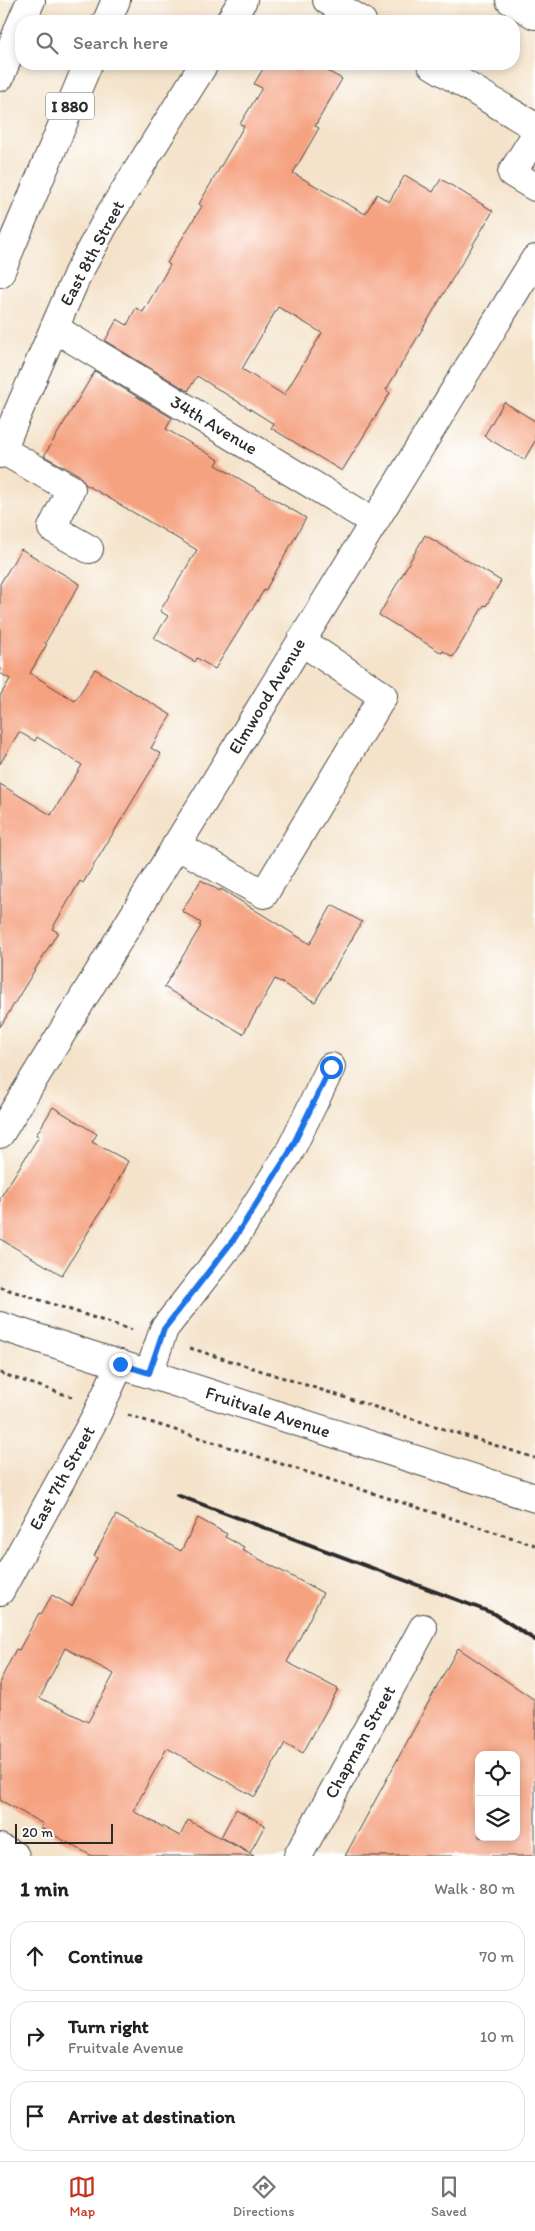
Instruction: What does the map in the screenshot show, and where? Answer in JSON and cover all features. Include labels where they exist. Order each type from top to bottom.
[{"type":"main road","points":[[25,15],[30,0]]},
{"type":"main road","points":[[110,15],[116,0]]},
{"type":"main road","points":[[234,15],[244,0]]},
{"type":"main road","points":[[327,0],[352,15]]},
{"type":"main road","points":[[510,0],[535,15]]},
{"type":"main road","points":[[0,77],[15,40]]},
{"type":"main road","name":"I 880","points":[[0,273],[85,70]]},
{"type":"main road","name":"East 8th Street","points":[[1,452],[78,273],[109,216],[200,70]]},
{"type":"main road","points":[[441,70],[535,127]]},
{"type":"main road","points":[[535,136],[512,173],[535,187]]},
{"type":"main road","name":"Elmwood Avenue","points":[[0,1134],[535,259]]},
{"type":"main road","name":"34th Avenue","points":[[54,328],[374,522]]},
{"type":"main road","points":[[1,452],[71,488],[52,528],[89,549]]},
{"type":"main road","points":[[176,845],[264,894],[383,696],[301,641]]},
{"type":"main road","points":[[149,1373],[164,1329],[234,1239],[289,1153],[331,1067]]},
{"type":"main road","name":"Fruitvale Avenue","points":[[0,1326],[535,1498]]},
{"type":"main road","name":"East 7th Street","points":[[0,1591],[96,1416],[120,1364]]},
{"type":"main road","name":"Chapman Street","points":[[298,1856],[423,1628]]},
{"type":"main road","points":[[0,1848],[15,1856]]},
{"type":"path","points":[[0,1287],[535,1458]]},
{"type":"path","points":[[0,1373],[63,1394]]},
{"type":"path","points":[[128,1415],[535,1545]]},
{"type":"building","points":[[262,70],[326,70],[342,79],[315,126],[319,128],[293,173],[365,214],[377,194],[389,202],[405,175],[433,192],[441,179],[493,211],[386,390],[390,393],[342,471],[271,428],[274,424],[197,376],[188,391],[105,341],[117,319],[127,325],[136,308],[143,312],[170,265],[167,263],[202,206],[199,204],[244,126],[240,124],[262,88],[254,84]],"holes":[[[278,307],[322,333],[284,395],[242,369]]]},
{"type":"building","points":[[95,371],[172,418],[166,429],[219,460],[216,465],[306,518],[265,591],[215,669],[197,658],[195,662],[154,638],[168,616],[160,611],[197,550],[85,484],[79,475],[44,456]]},
{"type":"building","points":[[504,402],[535,421],[535,441],[524,460],[484,436]]},
{"type":"building","points":[[425,535],[501,581],[486,606],[484,605],[453,657],[443,651],[442,653],[379,615]]},
{"type":"building","points":[[21,549],[80,584],[45,643],[47,644],[30,673],[75,701],[95,669],[171,715],[151,748],[161,754],[83,883],[80,881],[52,929],[58,932],[0,1027],[0,784],[51,815],[82,765],[37,737],[35,741],[19,732],[0,764],[0,696],[10,679],[0,673],[0,584]]},
{"type":"building","points":[[201,880],[220,891],[221,889],[310,944],[332,905],[362,922],[315,1002],[275,979],[243,1034],[164,987],[201,926],[199,925],[201,923],[182,911]]},
{"type":"building","points":[[53,1107],[97,1134],[92,1142],[128,1161],[112,1193],[62,1275],[0,1239],[0,1198],[39,1136],[36,1135]]},
{"type":"building","points":[[116,1515],[181,1551],[198,1518],[227,1534],[225,1537],[244,1547],[242,1550],[323,1593],[287,1662],[338,1689],[303,1753],[285,1743],[255,1797],[167,1748],[133,1811],[180,1836],[188,1820],[254,1856],[92,1856],[41,1828],[43,1824],[0,1800],[0,1681],[16,1649],[19,1650],[39,1613],[41,1614],[52,1595],[72,1606],[97,1558],[94,1556]],"holes":[[[65,1648],[114,1674],[88,1722],[40,1698]]]},
{"type":"building","points":[[458,1648],[535,1700],[535,1856],[345,1856]]},
{"type":"building","points":[[236,1809],[265,1825],[250,1853],[221,1837]]},
{"type":"railway","points":[[177,1495],[495,1614],[535,1640]]},
{"type":"route","points":[[120,1364],[149,1373],[164,1329],[234,1239],[289,1153],[331,1067]]}]
